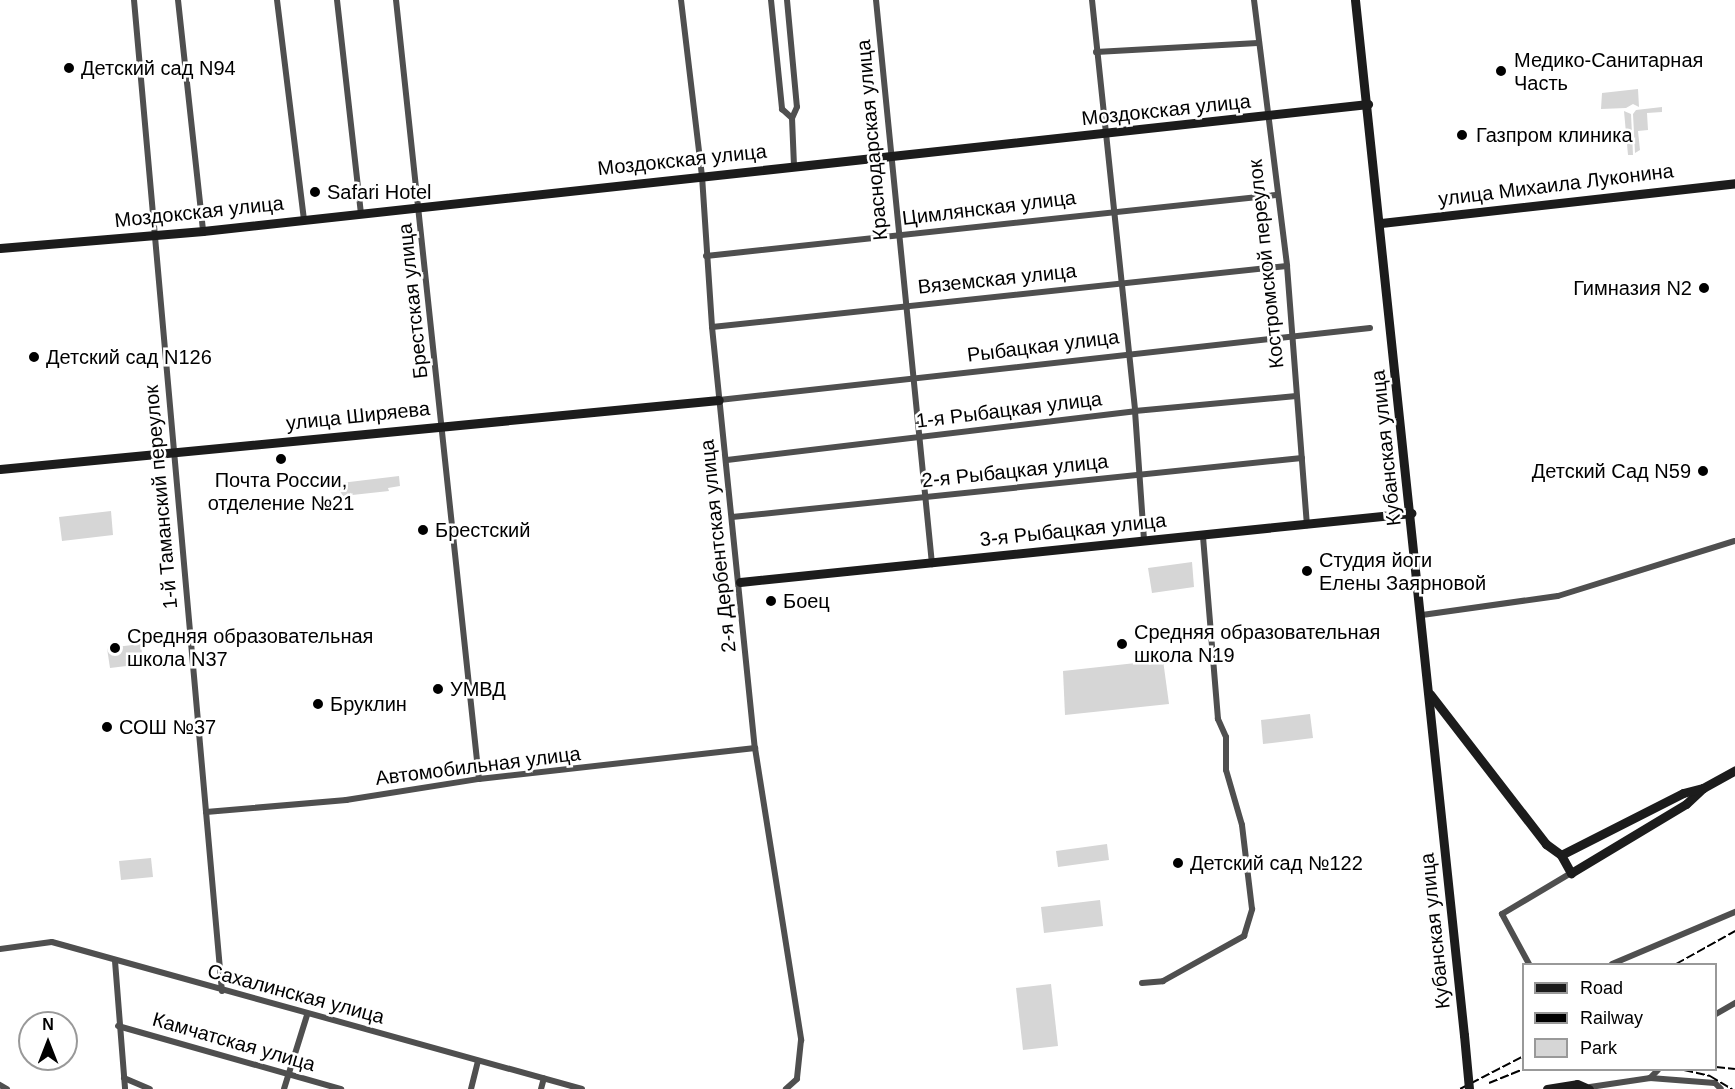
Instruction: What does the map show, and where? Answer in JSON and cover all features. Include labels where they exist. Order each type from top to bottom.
[{"type":"main road","name":"Кубанская улица","points":[[1355,0],[1381,223],[1469,1089]]},
{"type":"main road","name":"Моздокская улица","points":[[0,248],[203,231],[794,166],[1268,118],[1368,104]]},
{"type":"main road","name":"улица Михаила Луконина","points":[[1381,223],[1735,183]]},
{"type":"main road","name":"улица Ширяева","points":[[0,469],[719,400]]},
{"type":"main road","name":"3-я Рыбацкая улица","points":[[740,582],[1411,513]]},
{"type":"main road","points":[[1428,692],[1546,844],[1562,855],[1571,873],[1686,804],[1703,788],[1735,770]]},
{"type":"main road","points":[[1562,855],[1683,793],[1703,788]]},
{"type":"main road","points":[[1547,1089],[1577,1084],[1589,1088]]},
{"type":"street","name":"1-й Таманский переулок","points":[[134,0],[222,991]]},
{"type":"street","points":[[178,0],[203,231]]},
{"type":"street","points":[[277,0],[304,219]]},
{"type":"street","points":[[337,0],[361,213]]},
{"type":"street","name":"Брестская улица","points":[[396,0],[480,779]]},
{"type":"street","name":"2-я Дербентская улица","points":[[681,0],[702,176],[712,327],[740,582],[755,748],[801,1040],[797,1079],[791,1088]]},
{"type":"street","points":[[771,0],[782,109],[792,118]]},
{"type":"street","points":[[787,0],[797,107],[792,118],[794,166]]},
{"type":"street","name":"Краснодарская улица","points":[[876,0],[897,236],[932,564]]},
{"type":"street","points":[[1092,0],[1135,411],[1144,540]]},
{"type":"street","name":"Костромской переулок","points":[[1254,0],[1276,195],[1287,266],[1290,338],[1307,525]]},
{"type":"street","points":[[1096,52],[1258,43]]},
{"type":"street","name":"Цимлянская улица","points":[[706,256],[1114,210],[1276,195]]},
{"type":"street","name":"Вяземская улица","points":[[712,327],[1287,266]]},
{"type":"street","name":"Рыбацкая улица","points":[[719,400],[1128,353],[1290,338],[1370,327]]},
{"type":"street","name":"1-я Рыбацкая улица","points":[[727,460],[919,439],[1135,411],[1296,396]]},
{"type":"street","name":"2-я Рыбацкая улица","points":[[732,517],[1302,458]]},
{"type":"street","points":[[1142,983],[1163,981],[1244,936],[1252,909],[1242,825],[1226,770],[1226,737],[1218,719],[1203,535]]},
{"type":"street","points":[[1422,615],[1558,596],[1735,541]]},
{"type":"street","name":"Автомобильная улица","points":[[206,812],[346,800],[480,779],[755,748]]},
{"type":"street","points":[[1528,963],[1502,914],[1571,873]]},
{"type":"street","points":[[1614,963],[1735,912]]},
{"type":"street","name":"Сахалинская улица","points":[[0,949],[52,942],[307,1016],[582,1089]]},
{"type":"street","points":[[115,961],[118,1026],[125,1089]]},
{"type":"street","points":[[1717,1013],[1735,1003]]},
{"type":"street","points":[[284,1089],[307,1016]]},
{"type":"street","name":"Камчатская улица","points":[[118,1026],[288,1076],[341,1089]]},
{"type":"street","points":[[471,1089],[478,1061]]},
{"type":"street","points":[[1650,1078],[1657,1071]]},
{"type":"street","points":[[124,1078],[150,1089]]},
{"type":"street","points":[[541,1089],[544,1078]]},
{"type":"street","points":[[1589,1088],[1650,1078],[1715,1083],[1721,1089]]},
{"type":"street","points":[[0,1085],[7,1089]]},
{"type":"green space","points":[[1638,89],[1639,107],[1633,104],[1626,108],[1601,109],[1602,93]]},
{"type":"green space","points":[[1662,107],[1662,112],[1647,113],[1648,130],[1638,131],[1640,150],[1635,153],[1633,114],[1636,110]]},
{"type":"green space","points":[[1624,111],[1631,114],[1633,155],[1628,155]]},
{"type":"green space","points":[[399,476],[400,486],[388,488],[389,491],[343,496],[338,488],[341,483]]},
{"type":"green space","points":[[111,511],[113,535],[62,541],[59,517]]},
{"type":"green space","points":[[1192,562],[1194,587],[1152,593],[1148,568]]},
{"type":"green space","points":[[141,644],[143,664],[110,668],[107,648]]},
{"type":"green space","points":[[1163,660],[1169,704],[1065,715],[1063,671]]},
{"type":"green space","points":[[1310,714],[1313,738],[1263,744],[1261,720]]},
{"type":"green space","points":[[1107,844],[1109,860],[1058,867],[1056,851]]},
{"type":"green space","points":[[151,858],[153,877],[121,880],[119,861]]},
{"type":"green space","points":[[1100,900],[1103,926],[1044,933],[1041,907]]},
{"type":"green space","points":[[1051,984],[1058,1046],[1023,1050],[1016,988]]},
{"type":"railway","points":[[1678,963],[1735,931]]},
{"type":"railway","points":[[1460,1089],[1522,1057]]},
{"type":"railway","points":[[1717,1067],[1735,1069]]},
{"type":"railway","points":[[1489,1083],[1522,1070]]},
{"type":"railway","points":[[1688,1071],[1710,1076],[1732,1089]]},
{"type":"place","name":"Детский сад N94","points":[[69,68]]},
{"type":"place","name":"Медико-Санитарная Часть","points":[[1501,71]]},
{"type":"place","name":"Газпром клиника","points":[[1462,135]]},
{"type":"place","name":"Safari Hotel","points":[[315,192]]},
{"type":"place","name":"Гимназия N2","points":[[1704,288]]},
{"type":"place","name":"Детский сад N126","points":[[34,357]]},
{"type":"place","name":"Почта России, отделение №21","points":[[281,459]]},
{"type":"place","name":"Детский Сад N59","points":[[1703,471]]},
{"type":"place","name":"Брестский","points":[[423,530]]},
{"type":"place","name":"Студия йоги Елены Заярновой","points":[[1307,571]]},
{"type":"place","name":"Боец","points":[[771,601]]},
{"type":"place","name":"Средняя образовательная школа N19","points":[[1122,644]]},
{"type":"place","name":"Средняя образовательная школа N37","points":[[115,648]]},
{"type":"place","name":"УМВД","points":[[438,689]]},
{"type":"place","name":"Бруклин","points":[[318,704]]},
{"type":"place","name":"СОШ №37","points":[[107,727]]},
{"type":"place","name":"Детский сад №122","points":[[1178,863]]}]
